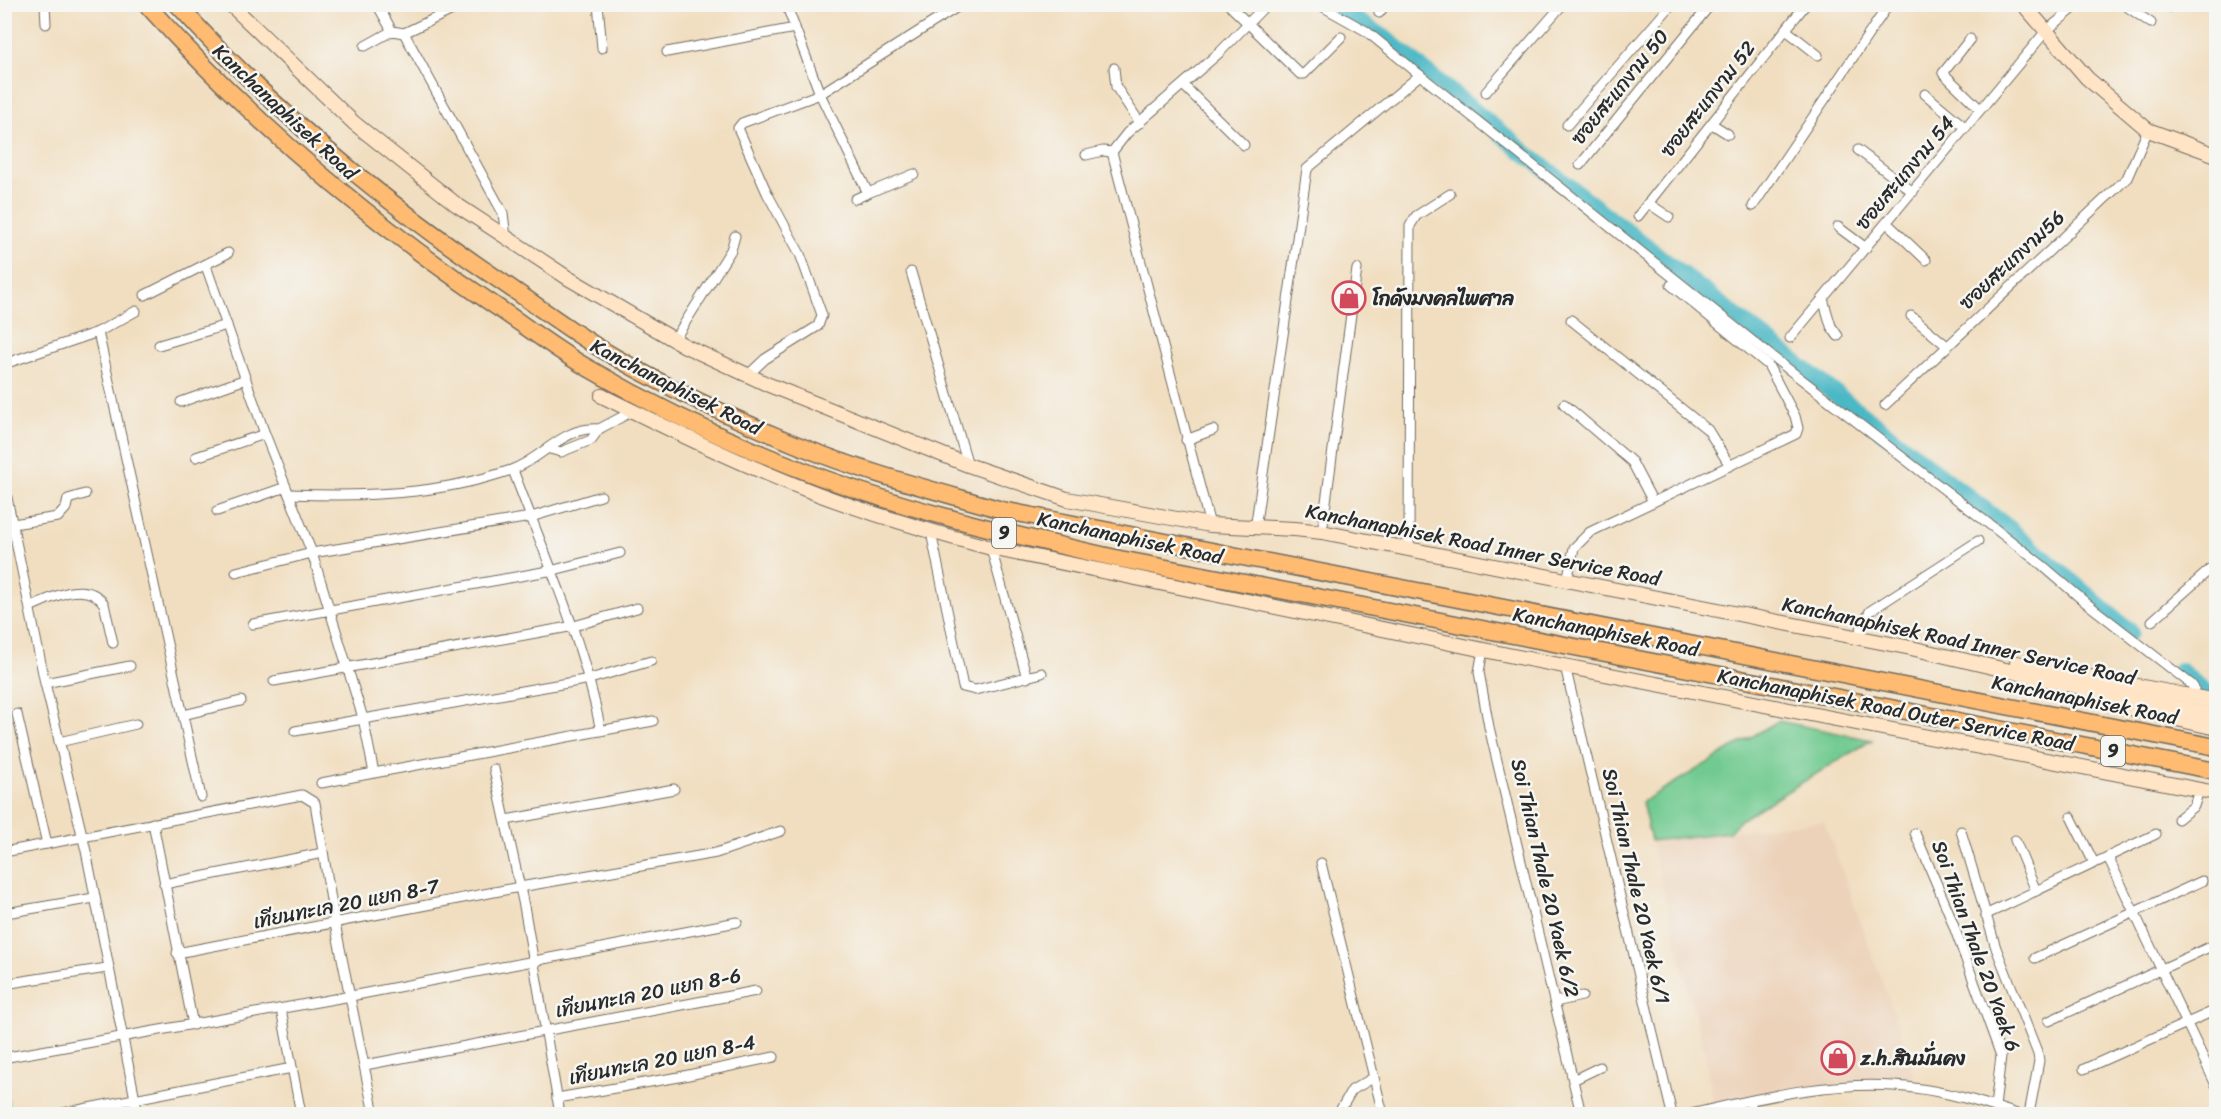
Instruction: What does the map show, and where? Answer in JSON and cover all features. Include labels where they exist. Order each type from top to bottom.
[{"type":"highway","points":[[133,4],[210,73]]},
{"type":"highway","name":"Kanchanaphisek Road","points":[[146,4],[210,73],[292,151],[382,226],[586,367],[689,421],[789,465],[880,498],[998,532],[1120,559],[2217,771]]},
{"type":"highway","name":"Kanchanaphisek Road","points":[[177,4],[262,92],[347,168],[401,212],[596,346],[695,399],[797,445],[886,476],[1002,510],[1114,534],[2217,747]]},
{"type":"highway","points":[[189,4],[262,92]]},
{"type":"main road","name":"Kanchanaphisek Road Inner Service Road","points":[[230,4],[354,123],[458,205],[568,278],[674,340],[748,375],[968,465],[1067,498],[1210,525],[1322,532],[1911,648],[2100,692],[2217,715]]},
{"type":"main road","points":[[2023,4],[2087,78],[2148,130],[2217,155]]},
{"type":"main road","name":"Kanchanaphisek Road Outer Service Road","points":[[602,396],[805,489],[931,532],[991,548],[1483,650],[2217,793]]},
{"type":"main road","points":[[1911,648],[2011,662],[2214,700]]},
{"type":"main road","points":[[1911,648],[2079,696],[2217,728]]},
{"type":"street","points":[[45,4],[46,24]]},
{"type":"street","points":[[377,4],[392,31]]},
{"type":"street","points":[[365,46],[392,31],[404,33],[465,4]]},
{"type":"street","points":[[598,4],[602,48]]},
{"type":"street","points":[[786,4],[820,94],[868,193]]},
{"type":"street","points":[[748,375],[765,359],[818,326],[822,315],[800,254],[767,193],[738,128],[742,123],[820,94],[962,4]]},
{"type":"street","points":[[1228,4],[1300,74],[1304,74],[1341,37]]},
{"type":"street","points":[[1210,525],[1112,152],[1120,140],[1183,85],[1266,4]]},
{"type":"street","points":[[1318,4],[1366,31],[1770,355],[2025,551],[2193,686],[2193,696]]},
{"type":"street","points":[[1378,13],[1386,4]]},
{"type":"street","points":[[1486,92],[1563,4]]},
{"type":"street","points":[[1567,125],[1672,4]]},
{"type":"street","name":"ซอยสะแกงาม 50","points":[[1580,165],[1711,4]]},
{"type":"street","name":"ซอยสะแกงาม 52","points":[[1638,216],[1806,4]]},
{"type":"street","points":[[1753,206],[1889,4]]},
{"type":"street","name":"ซอยสะแกงาม 54","points":[[1790,338],[2046,31],[2079,4]]},
{"type":"street","points":[[2123,4],[2151,23]]},
{"type":"street","points":[[2170,7],[2183,4]]},
{"type":"street","points":[[668,52],[795,28]]},
{"type":"street","points":[[1786,30],[1818,55]]},
{"type":"street","points":[[404,33],[503,213],[506,238]]},
{"type":"street","points":[[1970,39],[1943,73],[1980,109]]},
{"type":"street","points":[[1114,68],[1116,87],[1140,123]]},
{"type":"street","points":[[1255,529],[1307,169],[1420,75]]},
{"type":"street","points":[[1183,85],[1244,145]]},
{"type":"street","points":[[1925,94],[1966,128]]},
{"type":"street","points":[[1712,124],[1728,134]]},
{"type":"street","name":"ซอยสะแกงาม56","points":[[1885,405],[2127,178],[2148,130]]},
{"type":"street","points":[[1858,150],[1913,192]]},
{"type":"street","points":[[1086,155],[1103,151],[1112,152]]},
{"type":"street","points":[[855,199],[914,174]]},
{"type":"street","points":[[1409,550],[1410,226],[1416,216],[1450,194]]},
{"type":"street","points":[[1648,203],[1669,217]]},
{"type":"street","points":[[1887,223],[1926,260]]},
{"type":"street","points":[[1838,227],[1866,248]]},
{"type":"street","points":[[674,340],[731,250],[735,236]]},
{"type":"street","points":[[145,294],[206,266],[228,253]]},
{"type":"street","points":[[206,266],[265,434],[312,553],[363,718],[374,773]]},
{"type":"street","points":[[1322,532],[1357,270]]},
{"type":"street","points":[[910,272],[968,465]]},
{"type":"street","points":[[1567,581],[1574,548],[1590,532],[1796,434],[1798,428],[1795,416],[1764,360],[1671,285]]},
{"type":"street","points":[[1823,299],[1831,326],[1838,336]]},
{"type":"street","points":[[4,364],[98,332],[136,311]]},
{"type":"street","points":[[1911,316],[1947,346]]},
{"type":"street","points":[[1572,320],[1707,430],[1730,465]]},
{"type":"street","points":[[159,345],[227,325]]},
{"type":"street","points":[[98,332],[201,797]]},
{"type":"street","points":[[181,402],[246,379]]},
{"type":"street","points":[[1564,404],[1632,462],[1653,502]]},
{"type":"street","points":[[217,511],[287,491],[380,496],[431,490],[513,470],[550,450],[558,439],[585,428],[599,429],[633,411]]},
{"type":"street","points":[[1186,440],[1213,430]]},
{"type":"street","points":[[196,457],[265,434]]},
{"type":"street","points":[[513,470],[574,626],[590,679],[601,731]]},
{"type":"street","points":[[4,483],[45,683],[82,837],[138,1114]]},
{"type":"street","points":[[13,524],[58,517],[66,508],[68,500],[85,494]]},
{"type":"street","points":[[236,572],[312,553],[531,518],[601,496]]},
{"type":"street","points":[[931,532],[963,687],[975,690],[1042,673]]},
{"type":"street","points":[[1857,637],[1870,611],[1978,542]]},
{"type":"street","points":[[991,548],[1027,678]]},
{"type":"street","points":[[253,624],[554,570],[620,553]]},
{"type":"street","points":[[2152,621],[2217,564]]},
{"type":"street","points":[[30,607],[75,591],[89,593],[104,604],[113,643]]},
{"type":"street","points":[[274,681],[574,626],[637,608]]},
{"type":"street","name":"Soi Thian Thale 20 Yaek 6/2","points":[[1483,650],[1479,672],[1490,727],[1581,1114]]},
{"type":"street","points":[[295,731],[590,679],[651,661]]},
{"type":"street","points":[[45,683],[130,666]]},
{"type":"street","name":"Soi Thian Thale 20 Yaek 6/1","points":[[1565,666],[1672,1114]]},
{"type":"street","points":[[183,715],[242,701]]},
{"type":"street","points":[[17,714],[47,844]]},
{"type":"street","points":[[321,783],[653,721]]},
{"type":"street","points":[[59,742],[136,724]]},
{"type":"street","points":[[494,768],[520,887],[560,1114]]},
{"type":"street","points":[[506,820],[674,789]]},
{"type":"street","points":[[2178,819],[2194,806],[2199,790]]},
{"type":"street","points":[[4,852],[302,795],[315,803],[335,924],[374,1114]]},
{"type":"street","points":[[2072,817],[2094,863]]},
{"type":"street","points":[[153,824],[193,1025]]},
{"type":"street","name":"เทียนทะเล 20 แยก 8-7","points":[[177,953],[520,887],[716,853],[781,831]]},
{"type":"street","points":[[1961,831],[1985,915],[2039,1061],[2029,1114]]},
{"type":"street","name":"Soi Thian Thale 20 Yaek 6","points":[[1916,832],[1949,913],[2001,1056],[1995,1107]]},
{"type":"street","points":[[1985,915],[2156,834]]},
{"type":"street","points":[[2014,840],[2036,891]]},
{"type":"street","points":[[164,884],[323,853]]},
{"type":"street","points":[[2108,857],[2216,1082]]},
{"type":"street","points":[[1320,863],[1383,1114]]},
{"type":"street","points":[[2035,958],[2202,881]]},
{"type":"street","points":[[6,913],[94,898]]},
{"type":"street","points":[[8,1057],[281,1009],[737,922]]},
{"type":"street","points":[[2049,1021],[2217,945]]},
{"type":"street","points":[[4,984],[107,968]]},
{"type":"street","name":"เทียนทะเล 20 แยก 8-6","points":[[365,1065],[756,991]]},
{"type":"street","points":[[1555,1002],[1582,996]]},
{"type":"street","points":[[281,1009],[301,1114]]},
{"type":"street","points":[[2084,1069],[2217,1010]]},
{"type":"street","name":"เทียนทะเล 20 แยก 8-4","points":[[557,1098],[774,1057]]},
{"type":"street","points":[[1573,1080],[1600,1067]]},
{"type":"street","points":[[58,1114],[292,1068]]},
{"type":"street","points":[[1338,1114],[1352,1090],[1374,1078]]},
{"type":"street","points":[[1691,1114],[1750,1101],[1866,1085],[1915,1088],[2017,1114]]},
{"type":"street","points":[[1750,1101],[1753,1114]]},
{"type":"street","points":[[1981,1114],[1984,1104]]},
{"type":"shaded area","points":[[1824,821],[1908,1053],[1914,1081],[1902,1079],[1812,1088],[1714,1105],[1704,1051],[1651,841]]},
{"type":"green space","points":[[1778,721],[1872,740],[1740,820],[1729,832],[1651,841],[1642,802]]},
{"type":"waterway","points":[[1329,4],[1384,38],[1524,152],[2008,528],[2130,632]]},
{"type":"waterway","points":[[2180,671],[2216,702]]},
{"type":"waterway","points":[[4,1102],[7,1114]]},
{"type":"place","name":"โกดังมงคลไพศาล","points":[[1349,298]]},
{"type":"place","name":"z.h.สินมั่นคง","points":[[1838,1058]]}]
